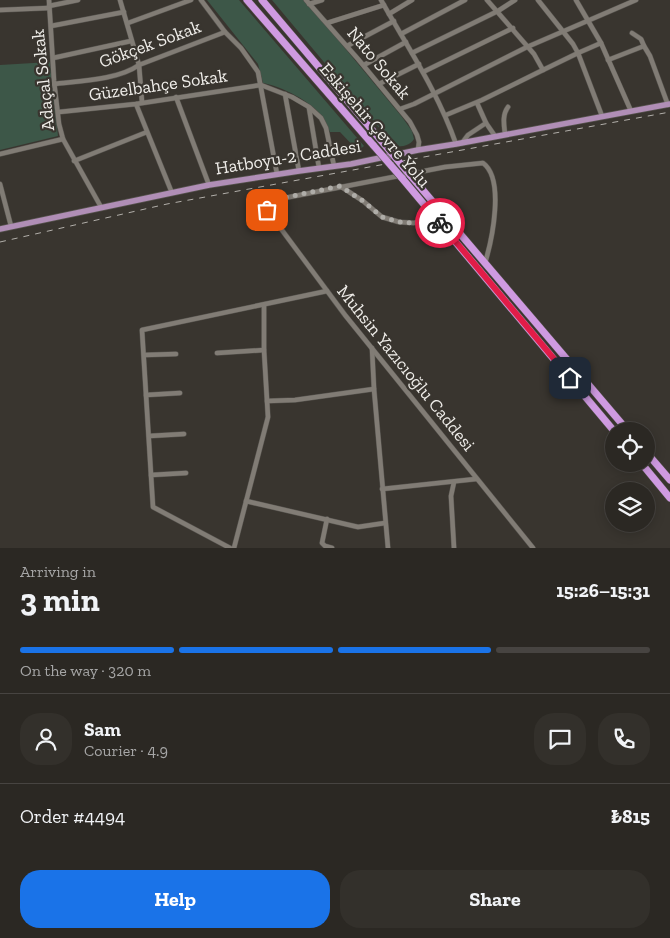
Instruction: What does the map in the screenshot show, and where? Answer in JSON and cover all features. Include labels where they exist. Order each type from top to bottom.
[{"type":"highway","name":"Eskişehir Çevre Yolu","points":[[247,0],[401,177],[606,422]]},
{"type":"highway","name":"Eskişehir Çevre Yolu","points":[[262,0],[620,422]]},
{"type":"highway","points":[[655,462],[670,480]]},
{"type":"highway","points":[[649,472],[670,498]]},
{"type":"main road","name":"Hatboyu-2 Caddesi","points":[[0,229],[209,185],[299,170],[351,164],[418,150],[669,105]]},
{"type":"street","name":"Adaçal Sokak","points":[[48,0],[59,124],[63,139],[74,161],[101,207]]},
{"type":"street","points":[[0,10],[49,7],[78,0]]},
{"type":"street","points":[[120,0],[139,65],[142,102]]},
{"type":"street","points":[[128,23],[191,0]]},
{"type":"street","points":[[201,0],[258,72],[277,174]]},
{"type":"street","points":[[308,2],[322,0]]},
{"type":"street","points":[[381,0],[423,72],[459,143],[468,134],[486,123]]},
{"type":"street","points":[[389,14],[412,0]]},
{"type":"street","points":[[401,34],[465,0]]},
{"type":"street","points":[[487,0],[534,54],[542,70]]},
{"type":"street","points":[[412,54],[516,0]]},
{"type":"street","points":[[538,0],[578,53],[602,116]]},
{"type":"street","points":[[576,0],[601,43],[631,111]]},
{"type":"street","points":[[400,109],[527,47],[636,0]]},
{"type":"street","name":"Nato Sokak","points":[[308,2],[400,109],[415,130],[419,142],[418,150]]},
{"type":"street","points":[[327,23],[384,5]]},
{"type":"street","points":[[51,26],[124,12]]},
{"type":"street","points":[[347,46],[394,21]]},
{"type":"street","points":[[423,72],[513,28]]},
{"type":"street","name":"Gökçek Sokak","points":[[54,84],[109,76],[226,32]]},
{"type":"street","points":[[632,33],[641,39],[650,56],[669,105]]},
{"type":"street","points":[[53,58],[131,41]]},
{"type":"street","points":[[364,65],[406,42]]},
{"type":"street","points":[[446,115],[601,43]]},
{"type":"street","points":[[608,60],[644,46]]},
{"type":"street","points":[[379,84],[418,64]]},
{"type":"street","points":[[261,85],[309,106],[322,118],[334,166]]},
{"type":"street","name":"Güzelbahçe Sokak","points":[[58,112],[136,104],[261,85]]},
{"type":"street","points":[[285,94],[299,170]]},
{"type":"street","points":[[176,97],[209,185]]},
{"type":"street","points":[[477,102],[486,123],[495,136]]},
{"type":"street","points":[[136,104],[172,193]]},
{"type":"street","points":[[309,106],[319,168]]},
{"type":"street","points":[[505,134],[504,118],[508,107]]},
{"type":"street","points":[[74,161],[147,132]]},
{"type":"street","points":[[0,154],[63,139]]},
{"type":"street","points":[[340,186],[445,167],[484,163],[490,169],[495,188],[490,245],[485,263]]},
{"type":"street","points":[[0,184],[11,226]]},
{"type":"street","points":[[340,186],[363,201],[382,217],[399,222],[414,223],[433,216]]},
{"type":"street","name":"Muhsin Yazıcıoğlu Caddesi","points":[[340,186],[269,201],[267,210],[327,291],[533,548]]},
{"type":"street","points":[[230,548],[155,509],[153,505],[142,330],[327,291]]},
{"type":"street","points":[[234,548],[268,417],[264,350],[264,305]]},
{"type":"street","points":[[372,347],[388,548]]},
{"type":"street","points":[[217,353],[264,350]]},
{"type":"street","points":[[144,356],[176,354]]},
{"type":"street","points":[[268,401],[295,400],[374,389]]},
{"type":"street","points":[[146,395],[180,393]]},
{"type":"street","points":[[149,436],[184,434]]},
{"type":"street","points":[[151,475],[186,473]]},
{"type":"street","points":[[382,489],[476,479]]},
{"type":"street","points":[[454,482],[451,496],[454,548]]},
{"type":"street","points":[[246,501],[358,527],[385,523]]},
{"type":"street","points":[[327,519],[322,543],[332,548]]},
{"type":"green space","points":[[207,0],[239,0],[364,146],[358,151],[340,132],[330,132],[324,120],[312,106],[287,91],[263,83],[258,64]]},
{"type":"green space","points":[[272,0],[305,0],[402,117],[412,131],[414,139],[410,143],[395,147]]},
{"type":"green space","points":[[50,62],[58,136],[0,150],[0,65]]},
{"type":"railway","points":[[0,242],[167,204],[670,112]]},
{"type":"way so far","points":[[267,210],[269,201],[340,186],[363,201],[382,217],[399,222],[414,223],[433,216],[440,223]]},
{"type":"route","points":[[440,223],[570,378]]}]
